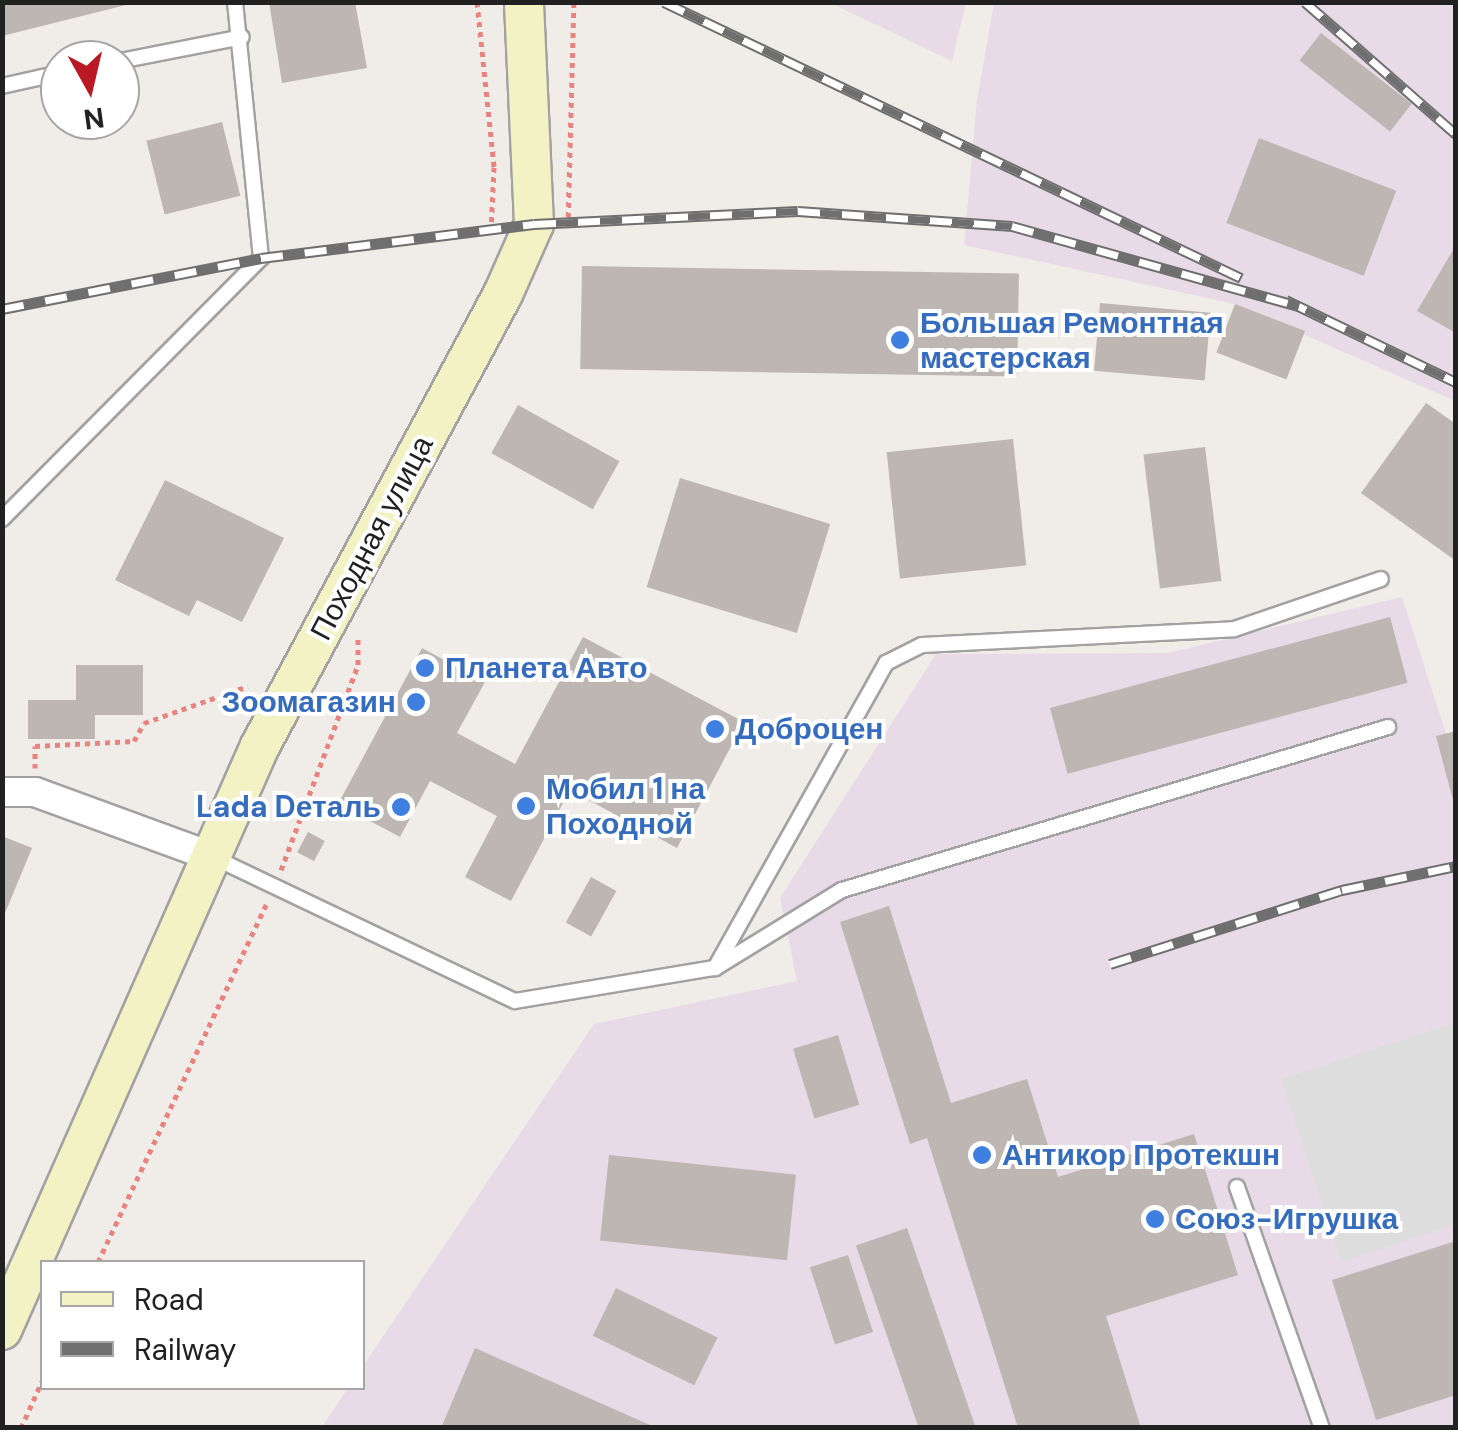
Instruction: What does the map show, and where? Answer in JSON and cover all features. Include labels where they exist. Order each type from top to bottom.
[{"type":"main road","name":"Походная улица","points":[[2,1330],[260,746],[503,294],[534,224],[524,2]]},
{"type":"street","points":[[2,792],[35,792],[212,857]]},
{"type":"lane","points":[[2,518],[261,258],[236,2]]},
{"type":"lane","points":[[140,57],[242,37]]},
{"type":"lane","points":[[2,86],[40,77]]},
{"type":"lane","points":[[715,968],[886,663],[922,646],[1234,629],[1381,579]]},
{"type":"lane","points":[[212,857],[515,1001],[715,968],[842,890],[1388,727]]},
{"type":"lane","points":[[1237,1188],[1322,1428]]},
{"type":"path","points":[[477,2],[494,167],[491,230]]},
{"type":"path","points":[[562,239],[571,222],[574,2]]},
{"type":"path","points":[[99,1260],[275,886],[358,665],[358,618]]},
{"type":"path","points":[[35,792],[35,746],[134,741],[144,723],[248,686]]},
{"type":"path","points":[[20,1428],[40,1385]]},
{"type":"shaded area","points":[[830,3],[966,3],[952,61]]},
{"type":"shaded area","points":[[994,3],[1455,3],[1455,401],[1235,304],[964,245],[977,100]]},
{"type":"shaded area","points":[[1402,597],[1455,761],[1455,1427],[321,1428],[347,1390],[365,1390],[365,1363],[594,1024],[797,981],[780,898],[936,654],[1168,653]]},
{"type":"shaded area","points":[[1455,1023],[1455,1224],[1341,1262],[1281,1079]]},
{"type":"building","points":[[2,2],[130,2],[130,4],[2,36]]},
{"type":"building","points":[[269,2],[355,2],[367,68],[282,83]]},
{"type":"building","points":[[1321,33],[1412,104],[1390,131],[1299,61]]},
{"type":"building","points":[[222,122],[240,196],[165,215],[146,141]]},
{"type":"building","points":[[1259,138],[1396,191],[1364,276],[1226,223]]},
{"type":"building","points":[[1456,245],[1456,333],[1417,311]]},
{"type":"building","points":[[582,266],[1019,274],[1017,377],[580,369]]},
{"type":"building","points":[[1100,303],[1211,313],[1205,380],[1094,371]]},
{"type":"building","points":[[1235,304],[1305,331],[1286,379],[1216,353]]},
{"type":"building","points":[[1426,403],[1456,424],[1456,561],[1361,493]]},
{"type":"building","points":[[518,405],[619,461],[593,509],[491,453]]},
{"type":"building","points":[[1013,439],[1026,565],[900,579],[887,452]]},
{"type":"building","points":[[1205,447],[1221,581],[1160,589],[1143,455]]},
{"type":"building","points":[[680,478],[830,524],[797,633],[647,587]]},
{"type":"building","points":[[165,480],[284,538],[242,622],[197,600],[189,616],[115,580]]},
{"type":"building","points":[[1390,617],[1408,683],[1068,774],[1050,708]]},
{"type":"building","points":[[583,637],[744,722],[677,848],[570,790],[511,901],[465,877],[497,816],[430,781],[400,837],[338,804],[422,648],[485,682],[457,733],[515,764]]},
{"type":"building","points":[[76,665],[143,665],[143,715],[95,715],[95,739],[28,739],[28,700],[76,700]]},
{"type":"building","points":[[1456,731],[1456,803],[1454,804],[1436,736]]},
{"type":"building","points":[[308,832],[325,841],[314,861],[297,852]]},
{"type":"building","points":[[2,836],[32,848],[3,918],[2,918]]},
{"type":"building","points":[[591,877],[616,891],[591,937],[566,922]]},
{"type":"building","points":[[889,906],[951,1103],[1027,1079],[1058,1177],[1194,1134],[1238,1275],[1106,1316],[1141,1428],[1018,1428],[927,1138],[910,1144],[840,922]]},
{"type":"building","points":[[838,1035],[859,1105],[814,1119],[793,1049]]},
{"type":"building","points":[[609,1155],[796,1175],[787,1260],[600,1241]]},
{"type":"building","points":[[907,1228],[976,1428],[919,1428],[856,1246]]},
{"type":"building","points":[[1456,1241],[1456,1395],[1376,1420],[1332,1280]]},
{"type":"building","points":[[848,1255],[873,1332],[835,1344],[810,1267]]},
{"type":"building","points":[[616,1288],[718,1338],[694,1385],[593,1336]]},
{"type":"building","points":[[475,1348],[657,1428],[441,1428]]},
{"type":"railway","points":[[664,2],[1241,278]]},
{"type":"railway","points":[[1305,2],[1456,134]]},
{"type":"railway","points":[[2,309],[261,258],[534,224],[798,211],[1012,226],[1299,306]]},
{"type":"railway","points":[[1286,300],[1456,382]]},
{"type":"railway","points":[[1110,964],[1342,890],[1456,866]]},
{"type":"place","name":"Большая Ремонтная мастерская","points":[[900,340]]},
{"type":"place","name":"Планета Авто","points":[[425,668]]},
{"type":"place","name":"Зоомагазин","points":[[416,702]]},
{"type":"place","name":"Доброцен","points":[[715,729]]},
{"type":"place","name":"Мобил 1 на Походной","points":[[526,806]]},
{"type":"place","name":"Lada Dеталь","points":[[401,807]]},
{"type":"place","name":"Антикор Протекшн","points":[[982,1155]]},
{"type":"place","name":"Союз-Игрушка","points":[[1155,1219]]}]
